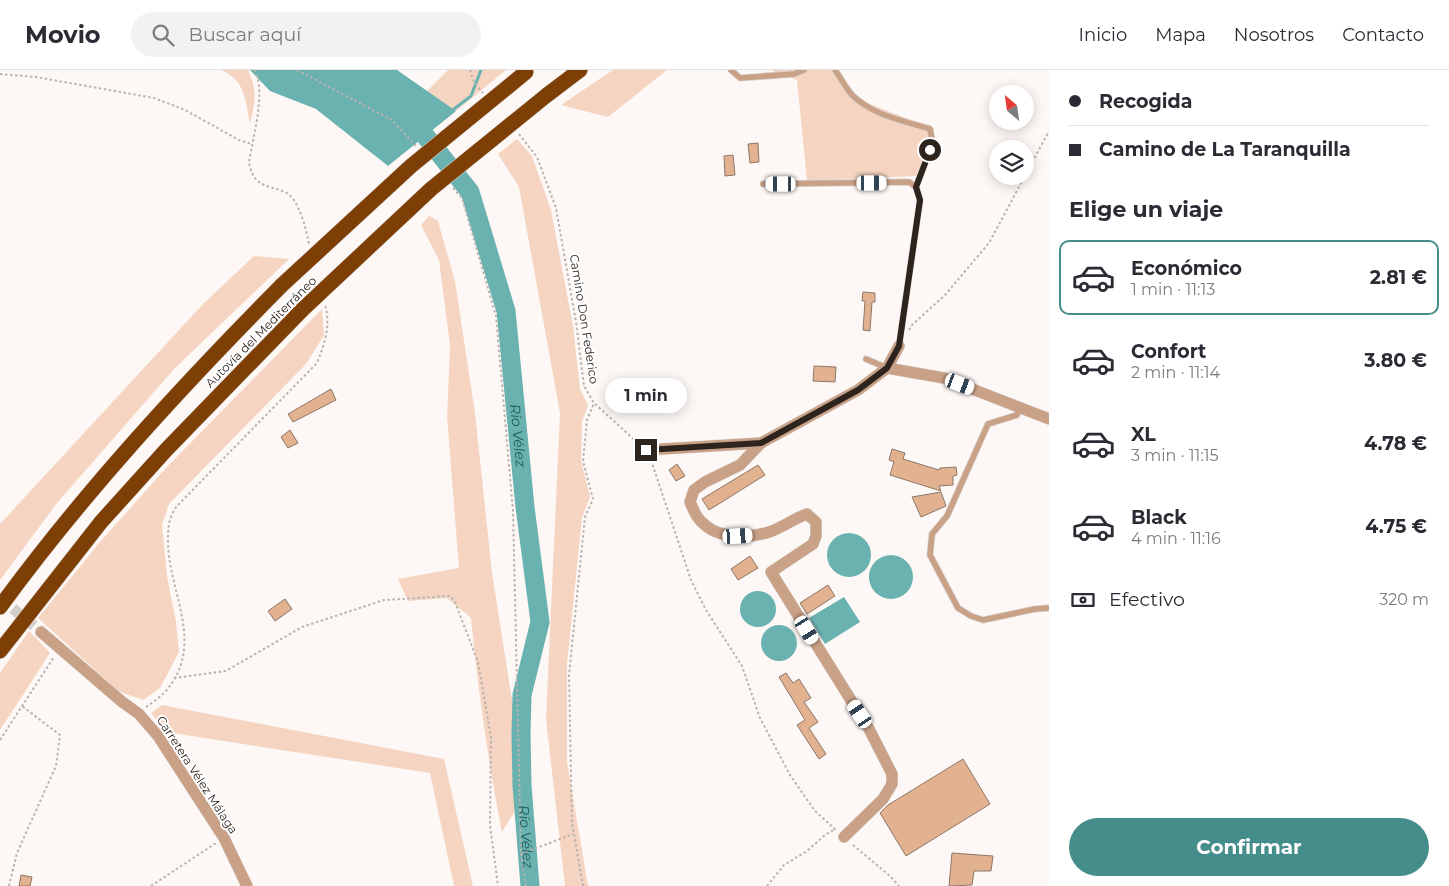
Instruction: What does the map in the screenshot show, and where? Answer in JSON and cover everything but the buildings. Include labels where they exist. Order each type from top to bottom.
[{"type":"highway","name":"Autovía del Mediterráneo","points":[[0,607],[20,579],[121,458],[199,370],[282,285],[411,166],[527,71]]},
{"type":"highway","name":"Autovía del Mediterráneo","points":[[0,652],[101,522],[166,450],[302,310],[431,189],[579,71]]},
{"type":"street","points":[[839,833],[883,799],[892,784],[892,774],[869,729],[771,572],[813,544],[816,536],[816,522],[807,514],[798,516],[771,531],[757,535],[738,536],[723,534],[706,526],[695,513],[690,502],[694,490],[740,465],[761,443],[858,390],[887,368],[899,346]]},
{"type":"street","points":[[887,368],[944,378],[1049,419]]},
{"type":"street","points":[[646,450],[761,443]]},
{"type":"street","name":"Carretera Vélez Málaga","points":[[41,632],[121,701],[139,714],[158,736],[224,838],[247,886]]},
{"type":"lane","points":[[731,70],[740,78],[794,74],[804,70]]},
{"type":"lane","points":[[835,70],[852,95],[865,106],[930,129],[932,140],[930,150],[916,187]]},
{"type":"lane","points":[[763,184],[909,182],[916,187],[920,200],[899,346]]},
{"type":"lane","points":[[866,359],[887,368]]},
{"type":"lane","points":[[1020,407],[1017,415],[988,424],[947,516],[932,534],[930,555],[958,608],[971,616],[983,620],[1035,609],[1049,608]]},
{"type":"path","points":[[255,70],[259,79],[260,100],[248,162],[250,172],[254,178],[293,198],[304,223],[310,247]]},
{"type":"path","points":[[296,70],[392,120],[418,148]]},
{"type":"path","points":[[470,70],[474,82],[486,97]]},
{"type":"path","points":[[0,74],[36,77],[154,98],[185,110],[239,140],[252,144]]},
{"type":"path","points":[[899,346],[912,325],[945,295],[989,243],[1049,131]]},
{"type":"path","name":"Camino Don Federico","points":[[517,132],[537,157],[556,208],[576,322],[584,386],[594,403],[646,450],[691,580],[706,610],[742,666],[760,718],[790,775],[815,811],[899,886]]},
{"type":"path","points":[[450,184],[462,198],[496,316],[513,511],[521,854],[526,886]]},
{"type":"path","points":[[139,714],[164,693],[174,678],[184,650],[183,613],[172,577],[168,547],[170,516],[176,506],[317,362],[327,338],[328,313],[325,304]]},
{"type":"path","points":[[583,886],[572,824],[570,675],[585,517],[593,500],[583,461],[587,420],[594,403]]},
{"type":"path","points":[[174,678],[226,671],[302,627],[384,600],[450,596],[455,602],[478,662],[490,727],[490,825],[498,886]]},
{"type":"path","points":[[0,740],[59,649]]},
{"type":"path","points":[[9,886],[17,853],[56,766],[60,735],[22,706]]},
{"type":"path","points":[[767,886],[784,866],[807,851],[824,835],[839,833]]},
{"type":"path","points":[[521,854],[574,834]]},
{"type":"path","points":[[151,886],[224,838]]},
{"type":"shaded area","points":[[221,70],[248,70],[255,97],[250,124],[240,85],[229,74]]},
{"type":"shaded area","points":[[448,70],[506,70],[456,111],[427,91]]},
{"type":"shaded area","points":[[613,70],[667,70],[608,117],[561,105]]},
{"type":"shaded area","points":[[773,70],[837,70],[857,99],[934,129],[916,176],[807,181],[797,80],[775,73]]},
{"type":"shaded area","points":[[517,139],[532,156],[551,210],[573,326],[580,389],[588,405],[582,422],[581,460],[590,497],[582,518],[567,664],[567,762],[588,886],[565,886],[546,719],[560,413],[519,187],[498,154]]},
{"type":"shaded area","points":[[429,216],[438,221],[455,281],[475,413],[492,573],[515,719],[515,811],[502,832],[484,725],[471,618],[447,598],[408,601],[398,579],[459,568],[447,417],[450,345],[439,260],[421,225]]},
{"type":"shaded area","points":[[254,256],[289,259],[174,369],[57,503],[0,580],[0,524],[203,304]]},
{"type":"shaded area","points":[[322,309],[324,335],[306,364],[169,504],[162,525],[167,576],[176,622],[179,652],[160,688],[143,700],[118,691],[38,618],[100,542],[166,468]]},
{"type":"shaded area","points":[[29,631],[50,653],[0,730],[0,673]]},
{"type":"shaded area","points":[[162,705],[444,759],[473,886],[454,886],[430,773],[166,732],[151,713]]},
{"type":"water","points":[[250,70],[397,70],[456,111],[388,166],[316,109],[270,91]]},
{"type":"water","points":[[845,533],[853,533],[865,539],[871,555],[865,571],[853,577],[845,577],[833,571],[827,559],[827,551],[833,539]]},
{"type":"water","points":[[887,555],[895,555],[907,561],[913,577],[907,593],[895,599],[887,599],[875,593],[869,581],[869,573],[875,561]]},
{"type":"water","points":[[758,591],[765,592],[771,596],[775,602],[775,616],[771,622],[765,626],[758,627],[751,626],[745,622],[741,616],[740,609],[741,602],[745,596],[751,592]]},
{"type":"water","points":[[844,597],[860,622],[825,644],[809,618]]},
{"type":"water","points":[[779,625],[786,626],[792,630],[796,636],[796,650],[792,656],[786,660],[779,661],[772,660],[766,656],[762,650],[761,643],[762,636],[766,630],[772,626]]},
{"type":"waterway","points":[[450,112],[471,96],[481,70]]},
{"type":"waterway","name":"Río Vélez","points":[[407,119],[423,133],[470,192],[506,311],[525,507],[540,622],[522,695],[522,785],[530,886]]},
{"type":"tunnel","points":[[0,598],[41,632]]},
{"type":"route","points":[[646,450],[761,443],[858,390],[887,368],[899,346],[920,200],[916,187],[930,150]]}]
